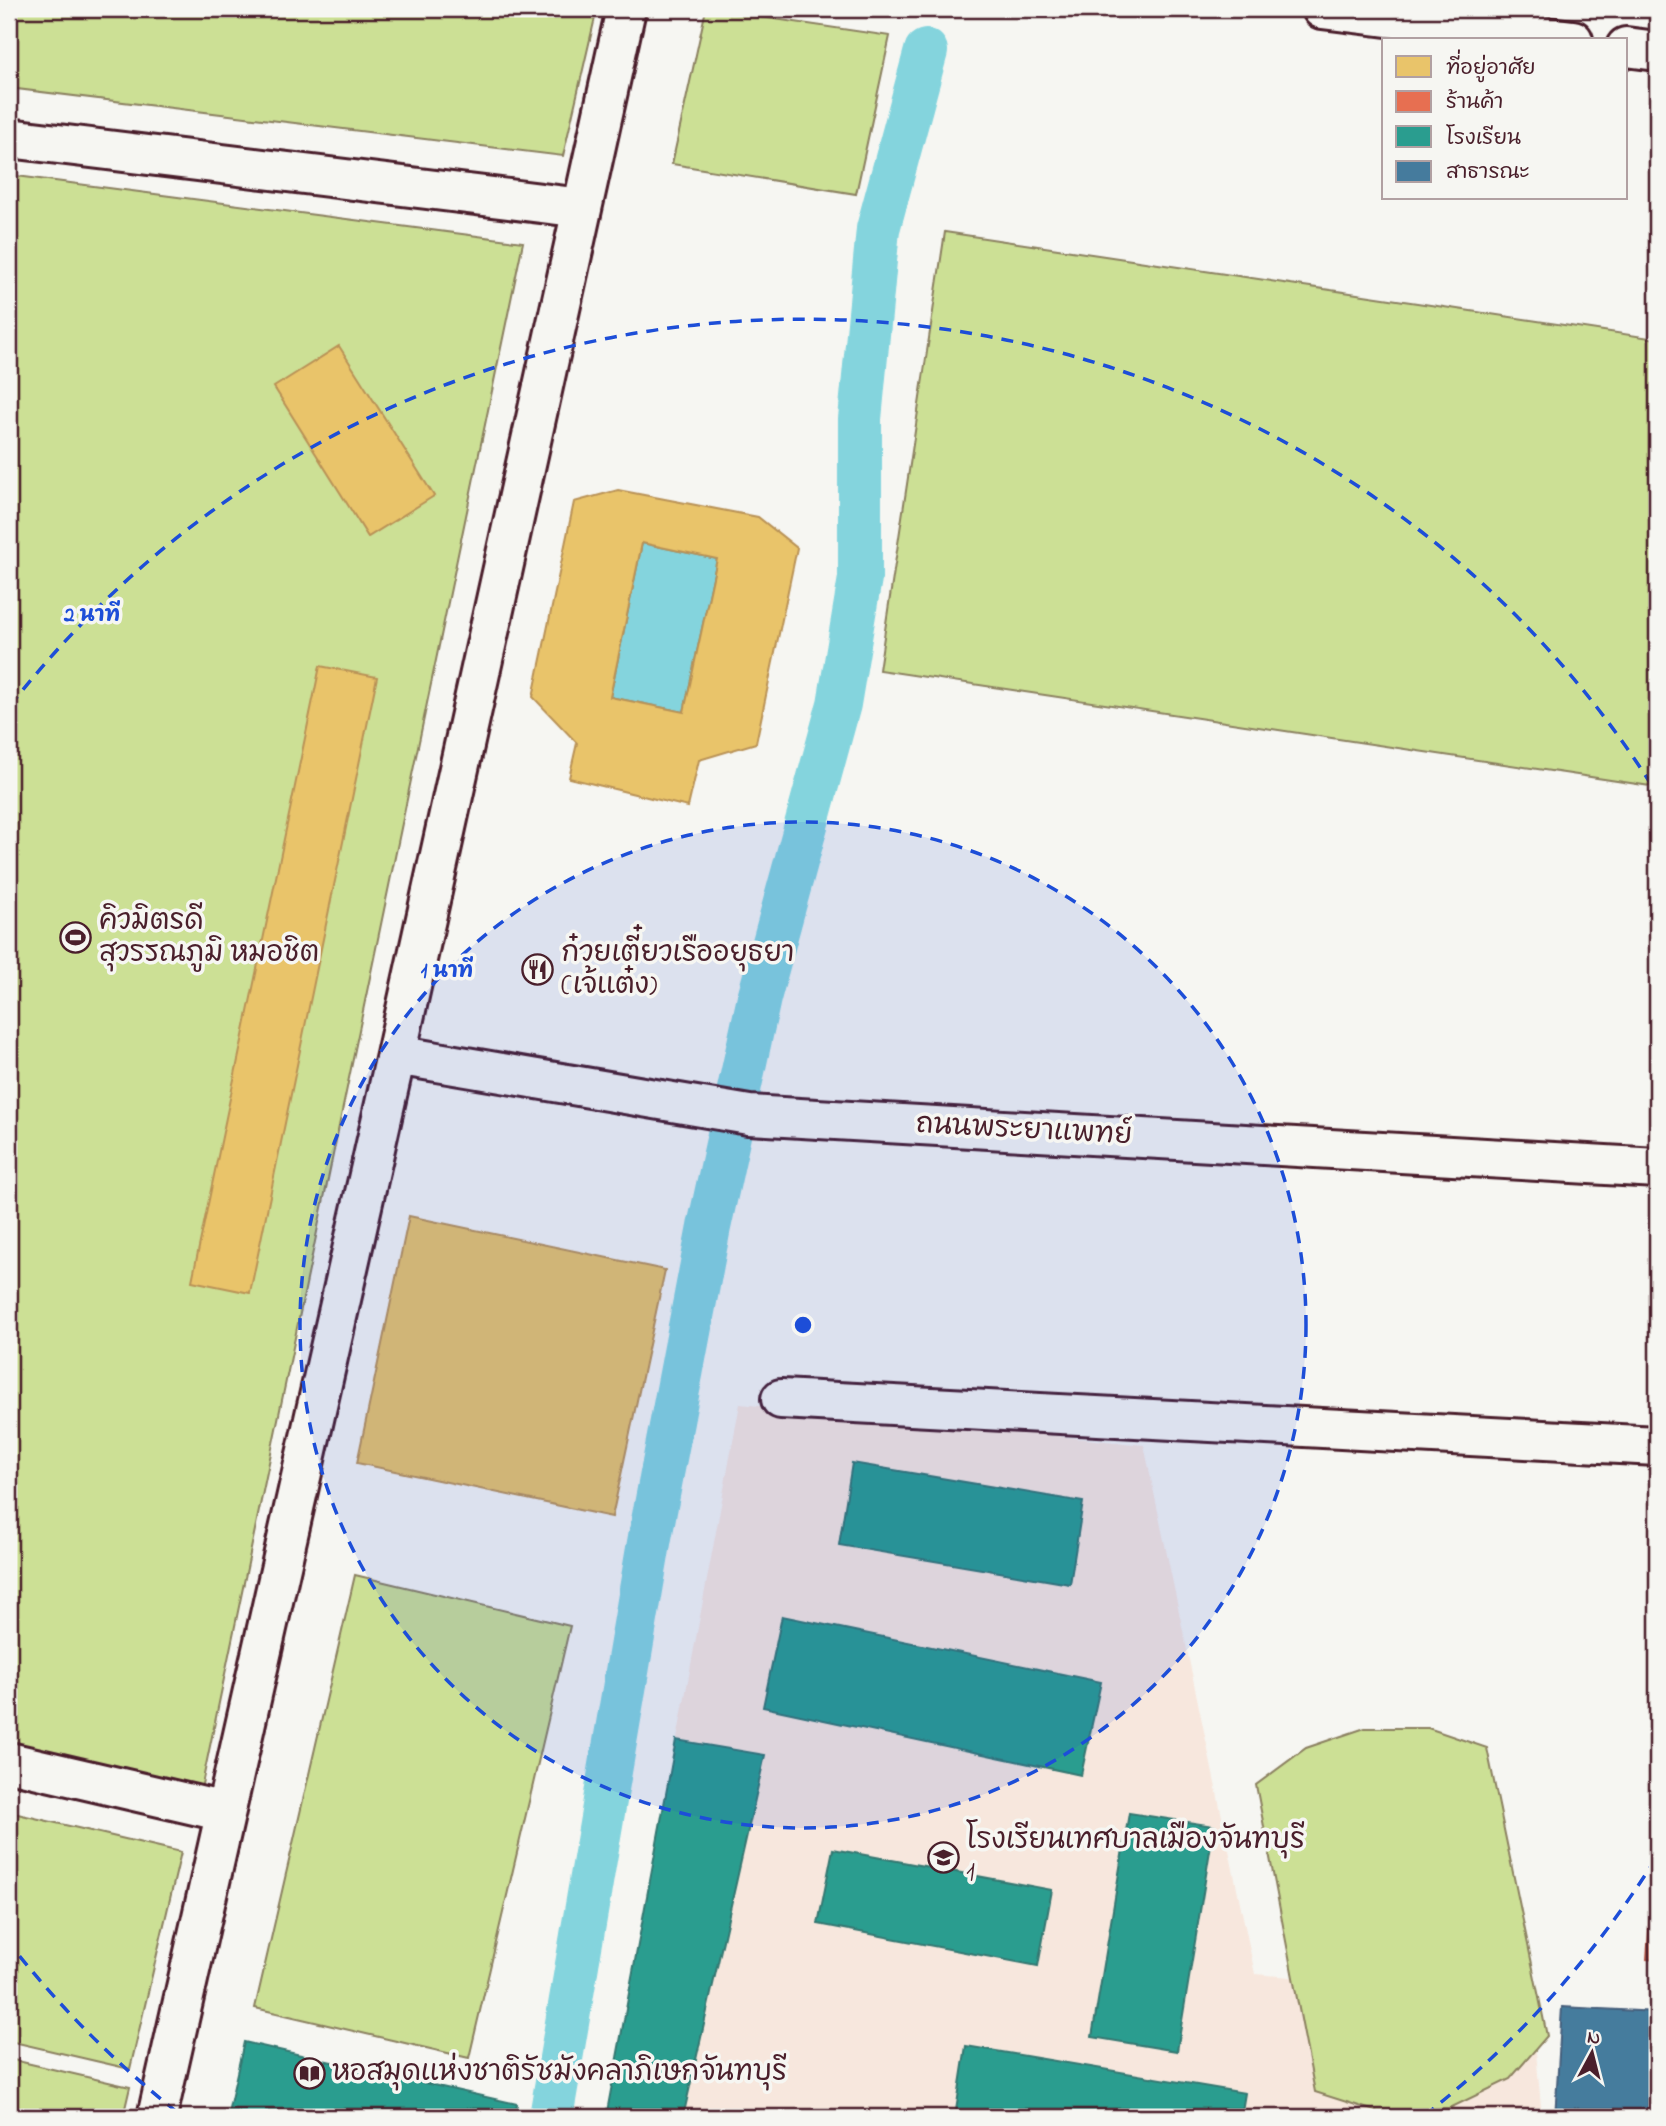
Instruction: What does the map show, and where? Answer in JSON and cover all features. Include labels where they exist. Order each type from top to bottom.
[{"type":"street","points":[[157,2117],[396,1055],[626,9]]},
{"type":"street","points":[[1322,9],[1557,38]]},
{"type":"street","points":[[1628,47],[1657,51]]},
{"type":"street","points":[[9,138],[582,208]]},
{"type":"street","name":"ถนนพระยาแพทย์","points":[[396,1055],[735,1112],[1657,1168]]},
{"type":"street","points":[[781,1399],[1657,1446]]},
{"type":"street","points":[[9,1762],[225,1812]]},
{"type":"shaded area","name":"โรงเรียนเทศบาลเมืองจันทบุรี 1","points":[[740,1404],[1144,1445],[1255,1974],[1531,1998],[1542,2117],[606,2117]]},
{"type":"green space","points":[[9,9],[597,9],[563,156],[9,88]]},
{"type":"green space","points":[[706,9],[890,36],[856,194],[672,164]]},
{"type":"green space","points":[[9,175],[523,242],[200,1794],[9,1749]]},
{"type":"green space","points":[[945,232],[1657,339],[1657,787],[879,670]]},
{"type":"green space","points":[[355,1575],[570,1626],[469,2058],[255,2008]]},
{"type":"green space","points":[[1365,1728],[1428,1728],[1487,1748],[1547,2036],[1510,2079],[1450,2108],[1378,2112],[1315,2092],[1256,1785],[1306,1748]]},
{"type":"green space","points":[[9,1812],[181,1852],[130,2069],[9,2041]]},
{"type":"green space","points":[[9,2059],[130,2087],[123,2117],[9,2117]]},
{"type":"water","points":[[642,543],[717,559],[684,712],[610,697]]},
{"type":"building: ที่อยู่อาศัย","points":[[339,346],[434,496],[368,537],[274,387]]},
{"type":"building: ที่อยู่อาศัย","points":[[618,490],[758,517],[797,548],[756,743],[699,760],[688,807],[569,778],[577,743],[533,697],[574,502]],"holes":[[[642,543],[717,559],[684,712],[610,697]]]},
{"type":"building: ที่อยู่อาศัย","points":[[320,666],[377,677],[250,1293],[192,1281]]},
{"type":"building: ที่อยู่อาศัย","points":[[409,1216],[665,1270],[612,1517],[357,1463]]},
{"type":"building: ร้านค้า","points":[[1657,1820],[1657,1960],[1647,1959]]},
{"type":"building: โรงเรียน","points":[[852,1463],[1083,1502],[1070,1584],[839,1545]]},
{"type":"building: โรงเรียน","points":[[782,1616],[1101,1682],[1081,1775],[763,1707]]},
{"type":"building: โรงเรียน","points":[[676,1740],[765,1755],[683,2117],[606,2117]]},
{"type":"building: โรงเรียน","points":[[1129,1813],[1214,1826],[1177,2051],[1092,2037]]},
{"type":"building: โรงเรียน","points":[[833,1849],[1052,1890],[1038,1966],[818,1924]]},
{"type":"building: โรงเรียน","name":"หอสมุดแห่งชาติรัชมังคลาภิเษกจันทบุรี","points":[[244,2042],[517,2104],[515,2117],[227,2117]]},
{"type":"building: โรงเรียน","points":[[966,2046],[1245,2093],[1241,2117],[955,2117]]},
{"type":"building: สาธารณะ","points":[[1562,2007],[1657,2012],[1657,2117],[1555,2117]]},
{"type":"waterway","points":[[551,2117],[650,1537],[709,1227],[759,998],[839,704],[860,578],[860,419],[878,229],[926,51]]},
{"type":"place","name":"คิวมิตรดี สุวรรณภูมิ หมอชิต","points":[[76,938]]},
{"type":"place","name":"ก๋วยเตี๋ยวเรืออยุธยา (เจ้แต๋ง)","points":[[538,970]]},
{"type":"place","name":"โรงเรียนเทศบาลเมืองจันทบุรี 1","points":[[943,1857]]},
{"type":"place","name":"หอสมุดแห่งชาติรัชมังคลาภิเษกจันทบุรี","points":[[309,2073]]}]
